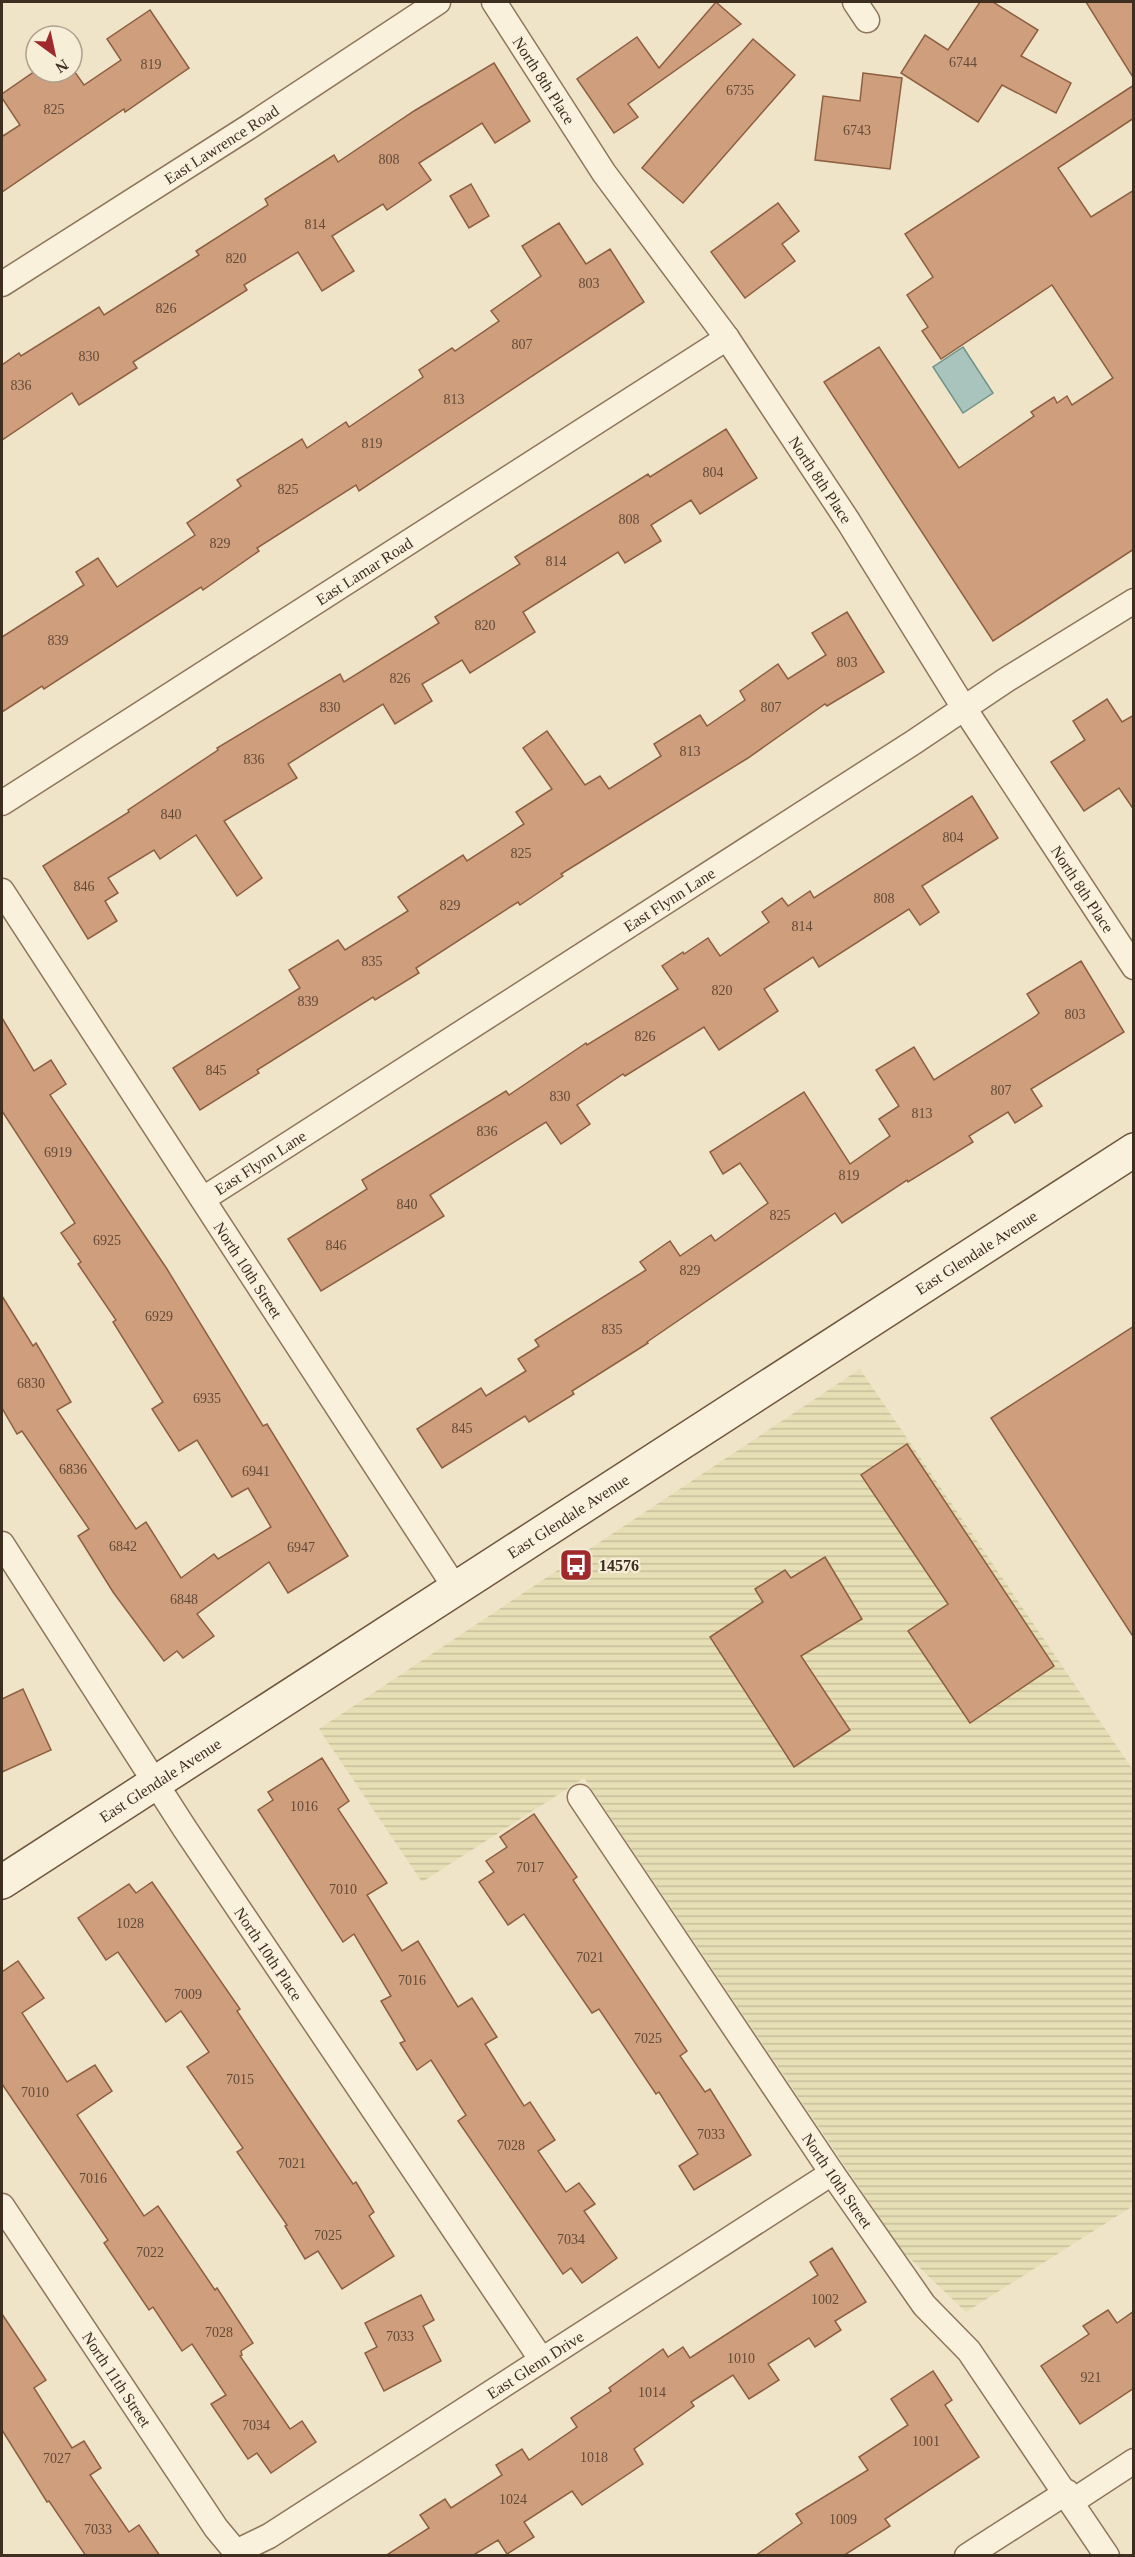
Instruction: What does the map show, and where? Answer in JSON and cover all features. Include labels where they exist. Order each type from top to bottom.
[{"type":"main road","name":"East Glendale Avenue","points":[[2,1882],[1134,1150]]},
{"type":"street","name":"East Lawrence Road","points":[[2,284],[247,128],[438,2]]},
{"type":"street","name":"North 8th Place","points":[[494,2],[604,173],[727,338],[848,521],[964,708],[1134,967]]},
{"type":"street","name":"East Lamar Road","points":[[2,803],[727,338]]},
{"type":"street","name":"East Flynn Lane","points":[[203,1199],[964,708],[1134,601]]},
{"type":"street","name":"North 10th Street","points":[[2,891],[456,1589]]},
{"type":"street","name":"North 10th Place","points":[[2,1544],[156,1783],[540,2359]]},
{"type":"street","name":"North 10th Street","points":[[580,1797],[832,2173],[924,2305],[969,2351],[1070,2497],[1107,2556]]},
{"type":"street","name":"East Glenn Drive","points":[[237,2552],[269,2536],[540,2359],[832,2173]]},
{"type":"street","name":"North 11th Street","points":[[2,2206],[216,2528],[237,2552]]},
{"type":"street","points":[[967,2556],[1134,2462]]},
{"type":"shaded area","points":[[860,1369],[1133,1770],[1133,2206],[966,2312],[902,2251],[584,1778],[422,1882],[319,1729]]},
{"type":"water","points":[[963,347],[993,393],[963,413],[933,367]]},
{"type":"building","points":[[716,2],[741,24],[628,104],[638,117],[614,133],[577,79],[637,37],[659,68]]},
{"type":"building","points":[[980,2],[993,2],[1038,30],[1021,56],[1071,83],[1056,113],[1002,85],[978,122],[901,73],[925,35],[948,50]]},
{"type":"building","points":[[1086,2],[1134,2],[1134,79]]},
{"type":"building","points":[[150,10],[189,68],[2,192],[2,133],[3,136],[20,125],[2,98],[2,94],[24,79],[24,84],[84,85],[121,60],[107,39]]},
{"type":"building","points":[[753,39],[795,75],[683,203],[642,168]]},
{"type":"building","points":[[494,63],[530,121],[495,143],[482,123],[419,163],[431,180],[387,210],[383,204],[332,236],[354,271],[322,291],[298,252],[244,285],[247,290],[133,362],[137,368],[79,405],[72,393],[2,440],[2,365],[19,353],[21,356],[99,307],[104,315],[199,255],[196,251],[268,205],[265,199],[334,155],[338,162],[414,111]]},
{"type":"building","points":[[863,73],[902,78],[890,169],[815,160],[823,96],[860,101]]},
{"type":"building","points":[[1134,85],[1134,118],[1058,168],[1091,217],[1134,190],[1134,549],[993,641],[824,382],[879,347],[959,468],[1034,416],[1031,412],[1054,397],[1057,403],[1067,396],[1072,405],[1113,378],[1052,285],[941,359],[922,331],[928,327],[907,295],[933,277],[905,234]]},
{"type":"building","points":[[471,184],[489,216],[469,228],[450,196]]},
{"type":"building","points":[[778,203],[799,231],[782,244],[795,261],[745,298],[711,252]]},
{"type":"building","points":[[559,223],[586,264],[610,249],[644,302],[359,491],[356,485],[257,548],[259,551],[203,590],[201,587],[44,689],[42,686],[2,712],[2,637],[84,585],[76,572],[98,558],[117,587],[195,535],[187,523],[241,486],[237,480],[302,439],[307,448],[346,422],[349,427],[423,377],[419,370],[452,348],[455,351],[499,321],[491,311],[541,276],[522,246]]},
{"type":"building","points":[[726,429],[757,478],[700,514],[691,500],[651,525],[661,541],[625,563],[618,552],[523,612],[535,632],[470,673],[462,660],[422,684],[432,701],[395,724],[383,704],[288,764],[297,778],[224,821],[262,878],[237,896],[196,835],[160,859],[154,850],[108,878],[118,893],[105,901],[117,921],[88,939],[43,866],[129,812],[128,810],[218,750],[217,748],[340,674],[344,682],[439,623],[435,617],[520,564],[515,557],[648,474],[650,477]]},
{"type":"building","points":[[847,612],[884,672],[827,706],[825,704],[748,758],[561,874],[563,876],[520,905],[518,902],[416,968],[419,973],[375,1000],[373,997],[257,1070],[259,1073],[200,1110],[173,1068],[300,988],[289,970],[338,940],[345,950],[408,911],[398,897],[463,855],[467,861],[524,824],[516,812],[552,789],[523,748],[547,731],[585,785],[600,776],[609,789],[661,756],[654,744],[700,715],[707,726],[745,700],[740,691],[778,664],[788,679],[826,655],[812,633]]},
{"type":"building","points":[[1107,699],[1122,722],[1134,715],[1134,810],[1119,788],[1084,811],[1051,762],[1085,740],[1073,721]]},
{"type":"building","points":[[972,796],[998,838],[922,886],[939,912],[920,925],[909,909],[819,967],[813,957],[764,989],[778,1011],[719,1050],[704,1027],[625,1076],[623,1074],[577,1105],[590,1124],[561,1144],[546,1122],[430,1195],[444,1216],[321,1291],[288,1239],[367,1189],[362,1180],[506,1091],[509,1095],[586,1043],[587,1045],[678,989],[662,966],[683,952],[684,954],[708,938],[720,956],[769,922],[762,912],[782,898],[788,906],[810,891],[814,898]]},
{"type":"building","points":[[1081,961],[1124,1032],[1031,1089],[1042,1106],[1015,1123],[1008,1112],[969,1136],[973,1142],[908,1182],[907,1180],[842,1223],[835,1213],[648,1343],[572,1391],[574,1394],[529,1422],[525,1416],[442,1468],[417,1429],[481,1388],[486,1396],[526,1371],[518,1359],[539,1346],[535,1340],[646,1270],[640,1262],[670,1241],[680,1256],[711,1235],[715,1241],[768,1203],[740,1163],[723,1174],[710,1152],[804,1092],[850,1164],[890,1136],[879,1119],[899,1106],[876,1070],[914,1047],[934,1080],[1036,1016],[1039,1013],[1027,994]]},
{"type":"building","points":[[2,1018],[34,1071],[51,1060],[66,1084],[50,1095],[167,1269],[263,1426],[267,1424],[348,1556],[288,1593],[269,1562],[197,1614],[214,1636],[183,1658],[177,1651],[164,1661],[113,1592],[78,1536],[89,1529],[22,1431],[17,1434],[2,1408],[2,1296],[33,1346],[36,1343],[71,1402],[57,1410],[136,1529],[146,1522],[181,1578],[214,1554],[218,1559],[271,1527],[248,1488],[232,1497],[197,1440],[179,1451],[152,1409],[163,1402],[113,1322],[116,1320],[78,1264],[81,1262],[61,1233],[75,1223],[2,1111]]},
{"type":"building","points":[[1134,1326],[1134,1638],[991,1418]]},
{"type":"building","points":[[907,1444],[1054,1666],[970,1723],[908,1631],[948,1604],[861,1475]]},
{"type":"building","points":[[825,1557],[862,1619],[801,1656],[850,1730],[794,1767],[710,1637],[763,1602],[755,1589],[785,1570],[791,1578]]},
{"type":"building","points":[[23,1689],[51,1750],[2,1772],[2,1699]]},
{"type":"building","points":[[322,1758],[349,1801],[338,1809],[387,1883],[367,1895],[402,1951],[418,1941],[458,2007],[472,1998],[497,2037],[485,2044],[524,2106],[530,2102],[555,2140],[538,2151],[566,2192],[579,2183],[595,2204],[584,2211],[617,2258],[582,2283],[571,2268],[563,2274],[458,2121],[466,2115],[431,2060],[417,2070],[400,2043],[405,2041],[381,2001],[391,1996],[354,1934],[343,1942],[258,1810],[273,1800],[268,1792]]},
{"type":"building","points":[[534,1814],[577,1877],[573,1880],[687,2051],[680,2056],[705,2092],[710,2089],[751,2155],[694,2190],[679,2166],[698,2154],[659,2092],[656,2094],[599,2009],[592,2013],[524,1914],[508,1925],[479,1882],[494,1872],[486,1861],[507,1847],[500,1837]]},
{"type":"building","points":[[152,1882],[240,2009],[237,2011],[353,2184],[356,2182],[374,2212],[369,2216],[394,2256],[342,2289],[318,2251],[305,2259],[285,2226],[287,2225],[237,2152],[243,2148],[187,2067],[209,2052],[181,2011],[166,2022],[118,1952],[106,1960],[78,1918],[129,1884],[136,1893]]},
{"type":"building","points":[[18,1961],[44,1998],[22,2013],[67,2082],[95,2065],[112,2091],[77,2115],[144,2216],[158,2206],[215,2290],[217,2288],[253,2343],[241,2351],[240,2356],[290,2429],[302,2421],[316,2442],[271,2473],[257,2453],[248,2459],[211,2404],[226,2395],[192,2344],[182,2351],[153,2307],[149,2310],[104,2243],[108,2240],[2,2084],[2,1972]]},
{"type":"building","points":[[832,2248],[866,2302],[835,2321],[841,2330],[815,2347],[809,2338],[768,2364],[779,2380],[749,2399],[733,2375],[691,2402],[694,2406],[634,2449],[643,2464],[582,2505],[572,2491],[524,2522],[534,2537],[507,2554],[498,2540],[472,2556],[385,2556],[429,2528],[420,2515],[445,2499],[451,2508],[502,2475],[496,2465],[522,2449],[529,2460],[577,2427],[571,2418],[611,2391],[609,2388],[663,2349],[668,2357],[683,2347],[690,2358],[818,2275],[810,2262]]},
{"type":"building","points":[[421,2295],[434,2320],[423,2326],[441,2361],[384,2391],[365,2353],[377,2347],[365,2323]]},
{"type":"building","points":[[1108,2310],[1117,2323],[1134,2311],[1134,2388],[1080,2424],[1041,2366],[1089,2334],[1083,2326]]},
{"type":"building","points":[[2,2314],[46,2380],[34,2388],[72,2448],[84,2441],[101,2468],[90,2475],[129,2532],[139,2525],[160,2556],[86,2556],[49,2501],[47,2502],[2,2430]]},
{"type":"building","points":[[933,2371],[952,2400],[945,2405],[979,2457],[885,2519],[890,2526],[843,2556],[755,2556],[802,2523],[796,2514],[868,2470],[859,2457],[908,2425],[891,2399]]},
{"type":"place","name":"14576","points":[[576,1565]]}]
